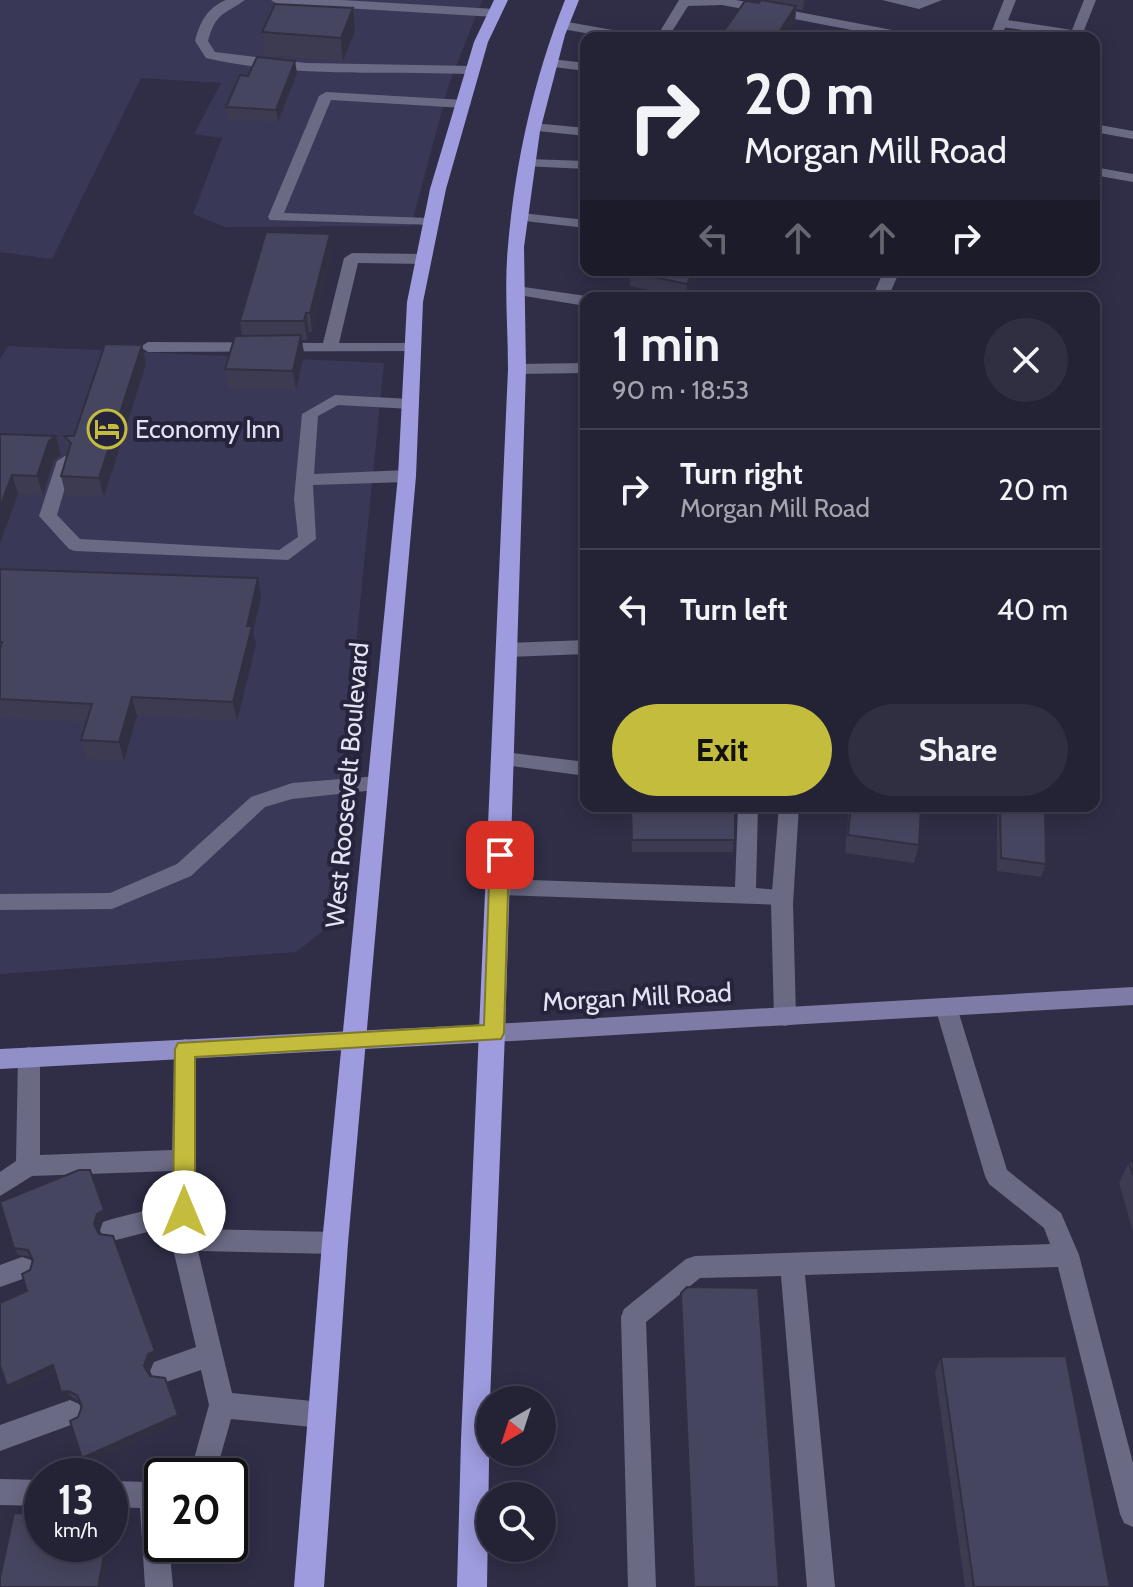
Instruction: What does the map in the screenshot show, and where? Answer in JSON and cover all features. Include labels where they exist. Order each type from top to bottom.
[{"type":"highway","points":[[472,1587],[475,1440],[517,369],[516,247],[533,127],[572,0]]},
{"type":"highway","name":"West Roosevelt Boulevard","points":[[309,1587],[335,1243],[407,476],[415,302],[431,222],[473,70],[498,7]]},
{"type":"main road","name":"Morgan Mill Road","points":[[0,1059],[1133,996]]},
{"type":"street","points":[[239,0],[221,5],[208,17],[201,41],[211,55],[232,60],[310,65],[473,70]]},
{"type":"street","points":[[277,0],[498,7]]},
{"type":"street","points":[[888,0],[919,5],[936,0]]},
{"type":"street","points":[[997,32],[1010,0]]},
{"type":"street","points":[[1074,0],[1090,1],[1078,32]]},
{"type":"street","points":[[666,32],[683,3],[722,1],[882,32]]},
{"type":"street","points":[[1001,23],[1053,32]]},
{"type":"street","points":[[562,25],[601,32]]},
{"type":"street","points":[[551,63],[580,66]]},
{"type":"street","points":[[431,222],[275,217],[326,96],[464,104]]},
{"type":"street","points":[[533,127],[580,131]]},
{"type":"street","points":[[1100,129],[1133,135]]},
{"type":"street","points":[[528,163],[580,165]]},
{"type":"street","points":[[1100,172],[1133,178]]},
{"type":"street","points":[[521,217],[580,223]]},
{"type":"street","points":[[330,348],[352,258],[424,259]]},
{"type":"street","points":[[517,291],[580,300]]},
{"type":"street","points":[[148,347],[413,348]]},
{"type":"street","points":[[517,369],[580,368]]},
{"type":"street","points":[[65,461],[48,516],[75,545],[282,556],[307,539],[303,499],[310,414],[335,400],[411,404]]},
{"type":"street","points":[[305,480],[407,476]]},
{"type":"street","points":[[507,650],[580,647]]},
{"type":"street","points":[[503,759],[580,768]]},
{"type":"street","points":[[0,902],[112,901],[184,870],[258,802],[292,791],[378,784]]},
{"type":"street","points":[[745,895],[748,812]]},
{"type":"street","points":[[785,1017],[782,897],[789,812]]},
{"type":"street","points":[[498,887],[782,897]]},
{"type":"street","points":[[946,1007],[997,1176],[1053,1221],[1067,1255],[1133,1514]]},
{"type":"street","points":[[185,1049],[183,1240],[222,1405],[208,1458]]},
{"type":"street","points":[[28,1166],[29,1057]]},
{"type":"street","points":[[0,1185],[28,1166],[184,1160]]},
{"type":"street","points":[[112,1230],[184,1212]]},
{"type":"street","points":[[183,1240],[335,1243]]},
{"type":"street","points":[[642,1587],[633,1317],[695,1267],[1067,1255]]},
{"type":"street","points":[[792,1264],[821,1587]]},
{"type":"street","points":[[163,1371],[209,1355]]},
{"type":"street","points":[[222,1405],[322,1415]]},
{"type":"street","points":[[0,1438],[70,1413]]},
{"type":"street","points":[[0,1492],[24,1493]]},
{"type":"street","points":[[158,1562],[159,1587]]},
{"type":"shaded area","points":[[0,0],[482,0],[449,84],[411,226],[225,227],[193,214],[222,138],[194,134],[221,83],[141,78],[52,259],[0,252]]},
{"type":"shaded area","points":[[8,346],[384,363],[356,644],[353,715],[323,931],[296,952],[0,974],[0,359]]},
{"type":"building","points":[[761,0],[796,6],[779,32],[723,32],[745,1],[759,3]]},
{"type":"building","points":[[275,4],[353,8],[341,38],[262,32]]},
{"type":"building","points":[[257,57],[295,61],[276,110],[226,107],[240,75],[248,76]]},
{"type":"building","points":[[266,232],[330,234],[310,313],[306,313],[304,321],[240,321]]},
{"type":"building","points":[[649,276],[691,276],[687,284]]},
{"type":"building","points":[[301,335],[293,371],[225,369],[235,336]]},
{"type":"building","points":[[105,344],[142,345],[99,478],[61,476],[71,443],[64,436],[74,436]]},
{"type":"building","points":[[0,434],[56,436],[49,441],[37,476],[12,475],[0,507]]},
{"type":"building","points":[[0,569],[258,578],[247,626],[252,626],[233,702],[132,697],[119,742],[81,740],[92,704],[0,699]]},
{"type":"building","points":[[631,812],[735,812],[735,840],[632,840]]},
{"type":"building","points":[[850,812],[921,812],[919,845],[848,835]]},
{"type":"building","points":[[1000,812],[1045,812],[1046,864],[1001,858]]},
{"type":"building","points":[[79,1170],[90,1170],[104,1210],[97,1214],[94,1224],[99,1234],[113,1236],[155,1351],[148,1354],[144,1366],[150,1376],[165,1378],[178,1415],[82,1458],[70,1421],[78,1417],[82,1406],[77,1395],[61,1392],[53,1365],[7,1386],[0,1365],[0,1303],[27,1291],[22,1274],[30,1270],[33,1260],[28,1250],[14,1248],[0,1202]]},
{"type":"building","points":[[687,1287],[758,1288],[779,1587],[694,1587],[681,1293]]},
{"type":"building","points":[[1066,1356],[1110,1587],[974,1587],[941,1357]]},
{"type":"building","points":[[14,1513],[24,1513],[24,1562],[103,1562],[98,1587],[0,1587]]},
{"type":"place","name":"Economy Inn","points":[[107,429]]},
{"type":"route","points":[[184,1212],[185,1049],[493,1033],[500,855]]}]
